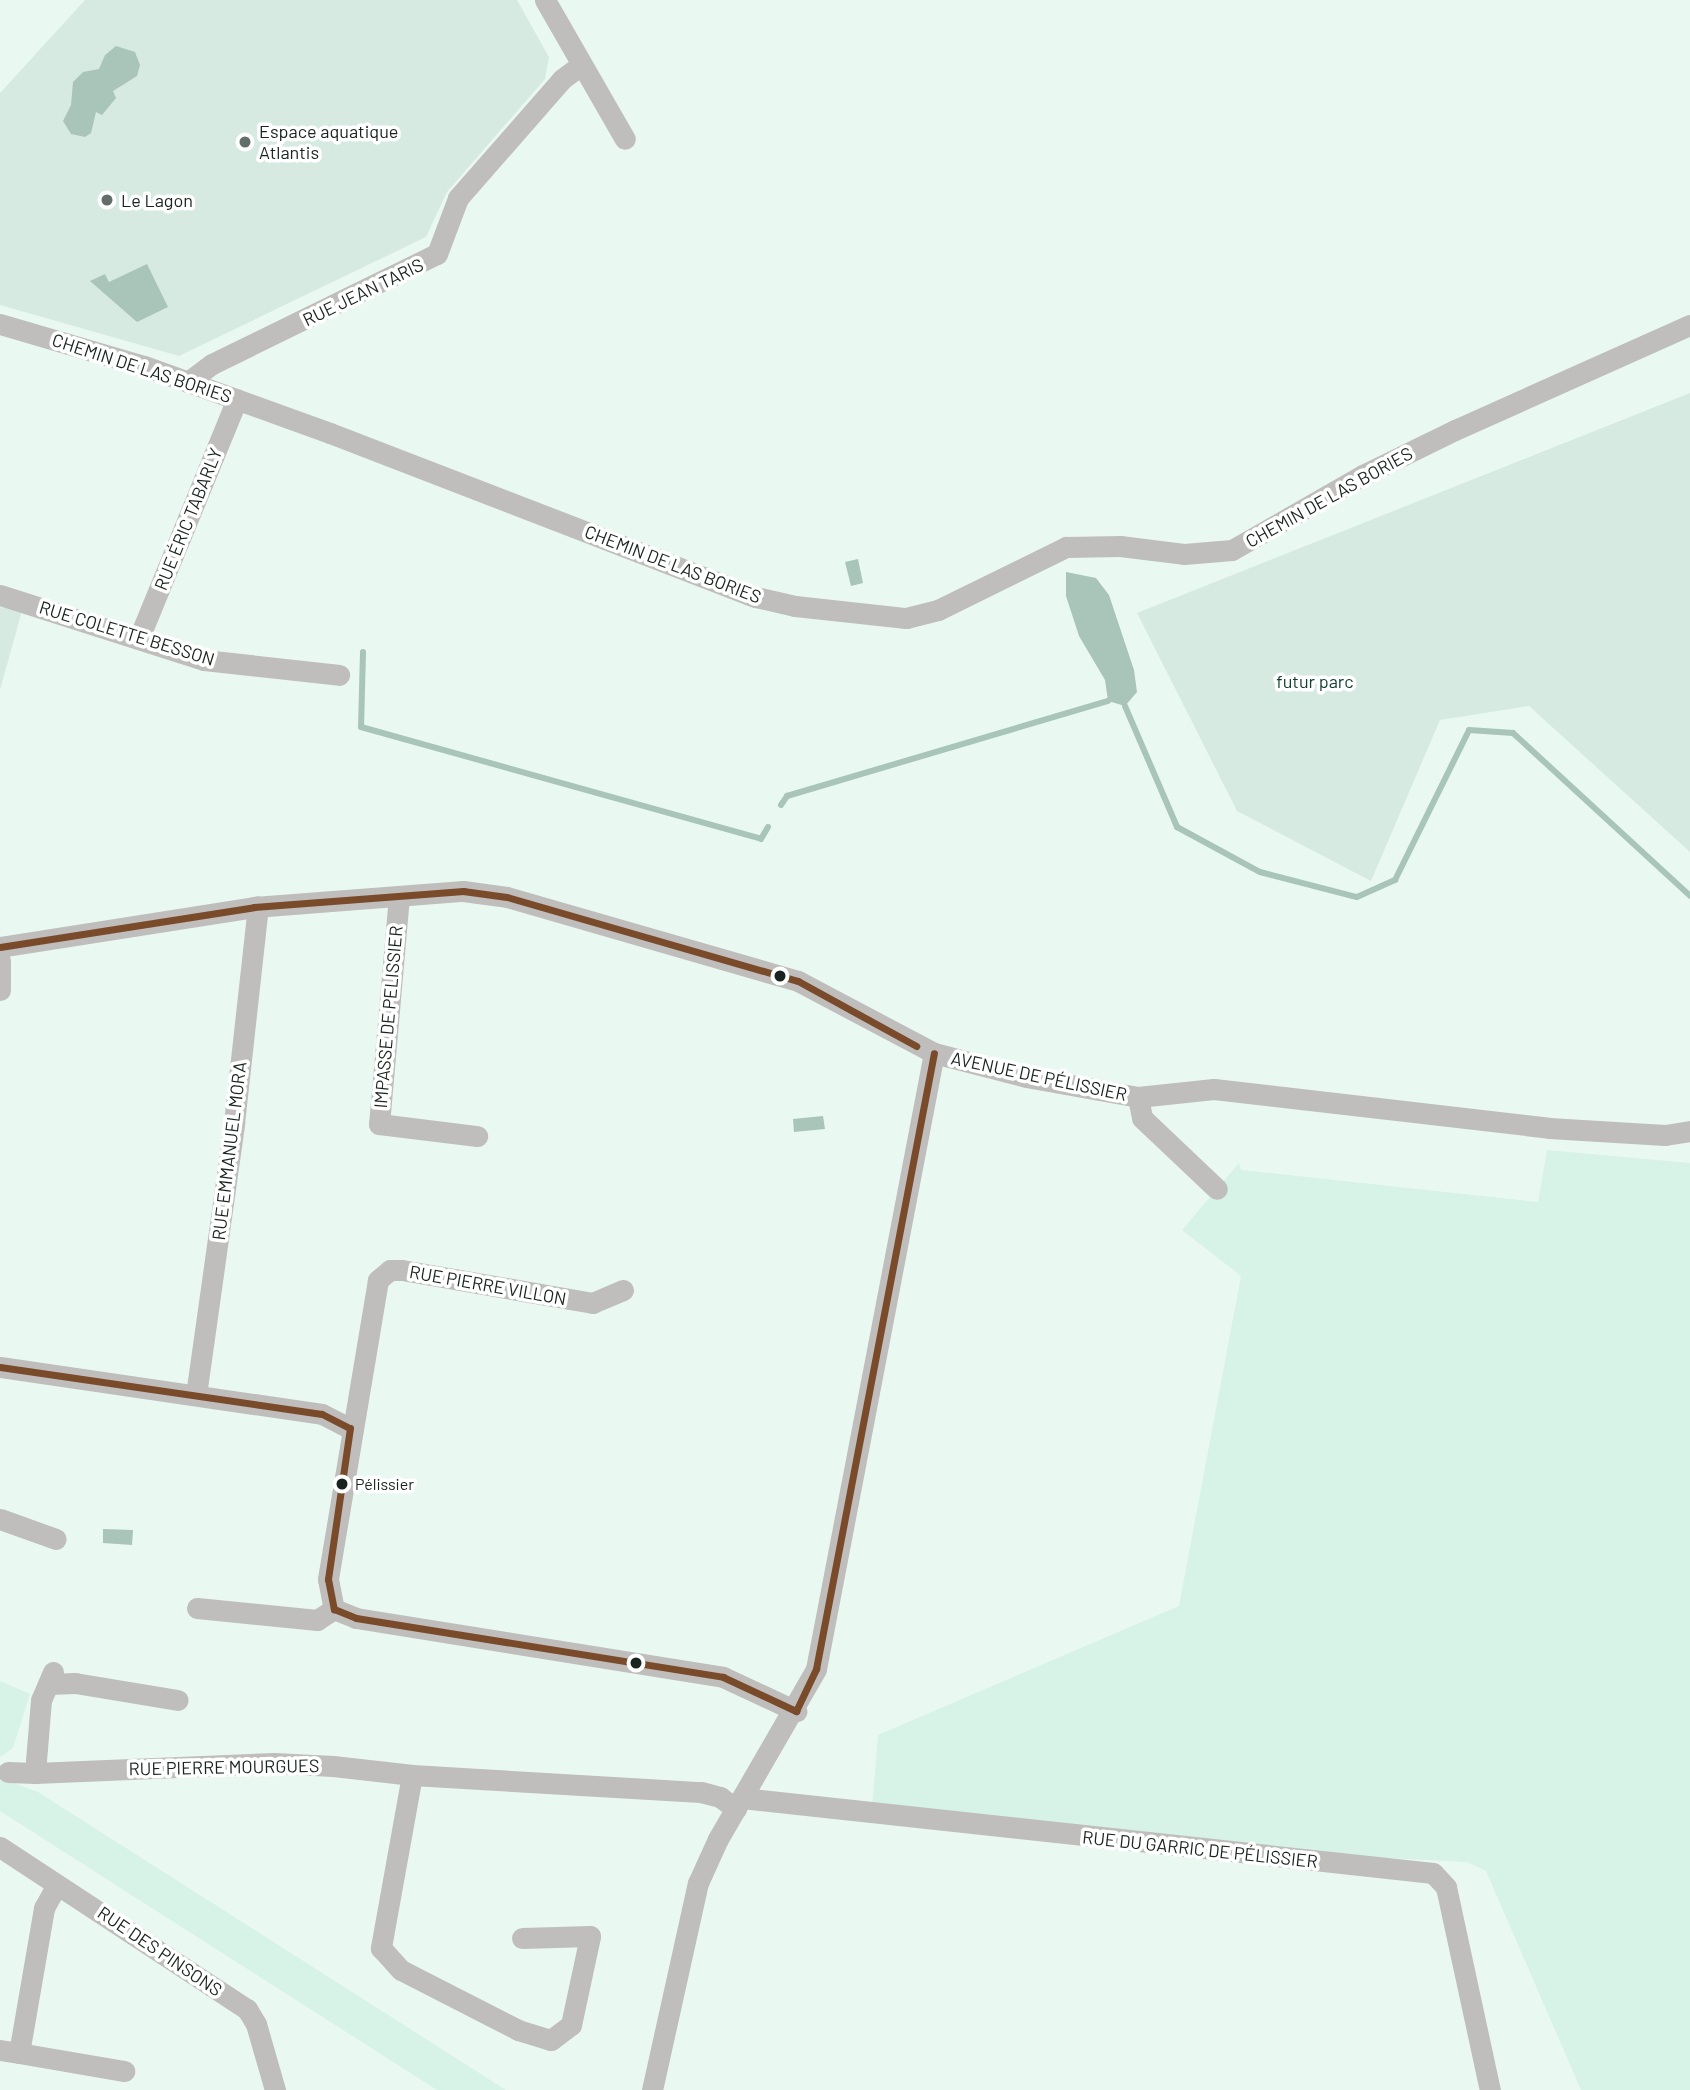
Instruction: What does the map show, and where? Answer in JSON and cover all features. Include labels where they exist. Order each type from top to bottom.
[{"type":"street","points":[[545,0],[580,66],[625,139]]},
{"type":"street","name":"RUE JEAN TARIS","points":[[188,382],[212,364],[437,254],[458,198],[562,79],[580,66]]},
{"type":"street","name":"CHEMIN DE LAS BORIES","points":[[0,324],[237,399],[756,597],[795,606],[906,618],[938,610],[1066,547],[1120,546],[1184,554],[1232,550],[1363,475],[1455,430],[1690,325]]},
{"type":"street","name":"RUE ÉRIC TABARLY","points":[[139,638],[237,399]]},
{"type":"street","name":"RUE COLETTE BESSON","points":[[0,595],[204,660],[339,675]]},
{"type":"street","name":"AVENUE DE PÉLISSIER","points":[[0,947],[258,906],[463,891],[507,897],[798,981],[934,1054],[1026,1077],[1138,1097],[1214,1090],[1549,1128],[1665,1136],[1690,1131]]},
{"type":"street","name":"IMPASSE DE PELISSIER","points":[[399,895],[379,1124],[477,1136]]},
{"type":"street","name":"RUE EMMANUEL MORA","points":[[196,1395],[234,1123],[258,906]]},
{"type":"street","points":[[0,960],[0,990]]},
{"type":"street","points":[[652,2090],[694,1895],[706,1863],[739,1803],[796,1711],[816,1669],[934,1054]]},
{"type":"street","points":[[1138,1097],[1142,1118],[1217,1189]]},
{"type":"street","name":"RUE PIERRE VILLON","points":[[350,1428],[373,1291],[390,1270],[593,1303],[624,1290]]},
{"type":"street","points":[[0,1367],[322,1414],[350,1428],[328,1579],[334,1609]]},
{"type":"street","points":[[0,1519],[56,1539]]},
{"type":"street","points":[[197,1608],[317,1620],[334,1609]]},
{"type":"street","points":[[334,1609],[356,1618],[702,1672],[738,1682],[796,1711]]},
{"type":"street","points":[[35,1773],[38,1714],[51,1678],[178,1699]]},
{"type":"street","name":"RUE PIERRE MOURGUES","points":[[8,1772],[274,1763],[412,1775],[701,1792],[739,1803]]},
{"type":"street","points":[[412,1775],[382,1948],[401,1970],[518,2030],[551,2040],[572,2025],[590,1936],[522,1938]]},
{"type":"street","name":"RUE DU GARRIC DE PÉLISSIER","points":[[739,1803],[1433,1873],[1447,1887],[1490,2090]]},
{"type":"street","name":"RUE DES PINSONS","points":[[0,1847],[247,2010],[256,2024],[275,2090]]},
{"type":"street","points":[[57,1885],[44,1908],[10,2052],[124,2071]]},
{"type":"shaded area","points":[[116,46],[135,52],[140,65],[137,76],[113,91],[116,98],[102,115],[96,112],[91,133],[85,137],[71,134],[63,121],[71,105],[73,82],[83,72],[99,69],[105,55]]},
{"type":"shaded area","points":[[147,264],[168,307],[137,322],[90,281],[105,274],[109,282]]},
{"type":"shaded area","points":[[858,559],[863,583],[851,586],[845,562]]},
{"type":"shaded area","points":[[1066,572],[1096,578],[1109,595],[1134,670],[1137,692],[1125,706],[1108,701],[1105,680],[1079,636],[1066,596]]},
{"type":"shaded area","points":[[823,1116],[825,1129],[794,1132],[793,1119]]},
{"type":"shaded area","points":[[1547,1150],[1690,1163],[1690,2090],[1581,2090],[1486,1871],[1467,1862],[1345,1856],[872,1807],[878,1735],[1179,1606],[1241,1276],[1182,1230],[1239,1163],[1241,1170],[1538,1202]]},
{"type":"shaded area","points":[[103,1529],[133,1530],[132,1545],[103,1543]]},
{"type":"shaded area","points":[[0,1681],[30,1694],[13,1748],[0,1757]]},
{"type":"shaded area","points":[[0,1778],[38,1792],[506,2090],[437,2090],[0,1811]]},
{"type":"green space","name":"Espace aquatique Atlantis","points":[[85,0],[517,0],[549,57],[545,79],[447,192],[426,237],[179,356],[0,305],[0,93]]},
{"type":"green space","name":"futur parc","points":[[1690,393],[1690,852],[1529,706],[1440,720],[1371,881],[1237,811],[1137,613]]},
{"type":"green space","points":[[0,607],[22,611],[0,690]]},
{"type":"waterway","points":[[363,652],[361,727],[761,839],[768,827]]},
{"type":"waterway","points":[[781,805],[787,796],[1108,701]]},
{"type":"waterway","points":[[1125,706],[1177,827],[1260,872],[1357,897],[1395,880],[1469,730],[1513,733],[1690,896]]},
{"type":"transit line","points":[[0,947],[254,907],[463,891],[507,897],[798,981],[916,1046]]},
{"type":"transit line","points":[[350,1428],[328,1579],[334,1609],[356,1618],[723,1677],[796,1711],[816,1669],[934,1053]]},
{"type":"transit line","points":[[0,1367],[322,1414],[350,1428]]},
{"type":"place","name":"Espace aquatique Atlantis","points":[[245,142]]},
{"type":"place","name":"Le Lagon","points":[[107,200]]},
{"type":"place","name":"Pélissier","points":[[342,1484]]}]
